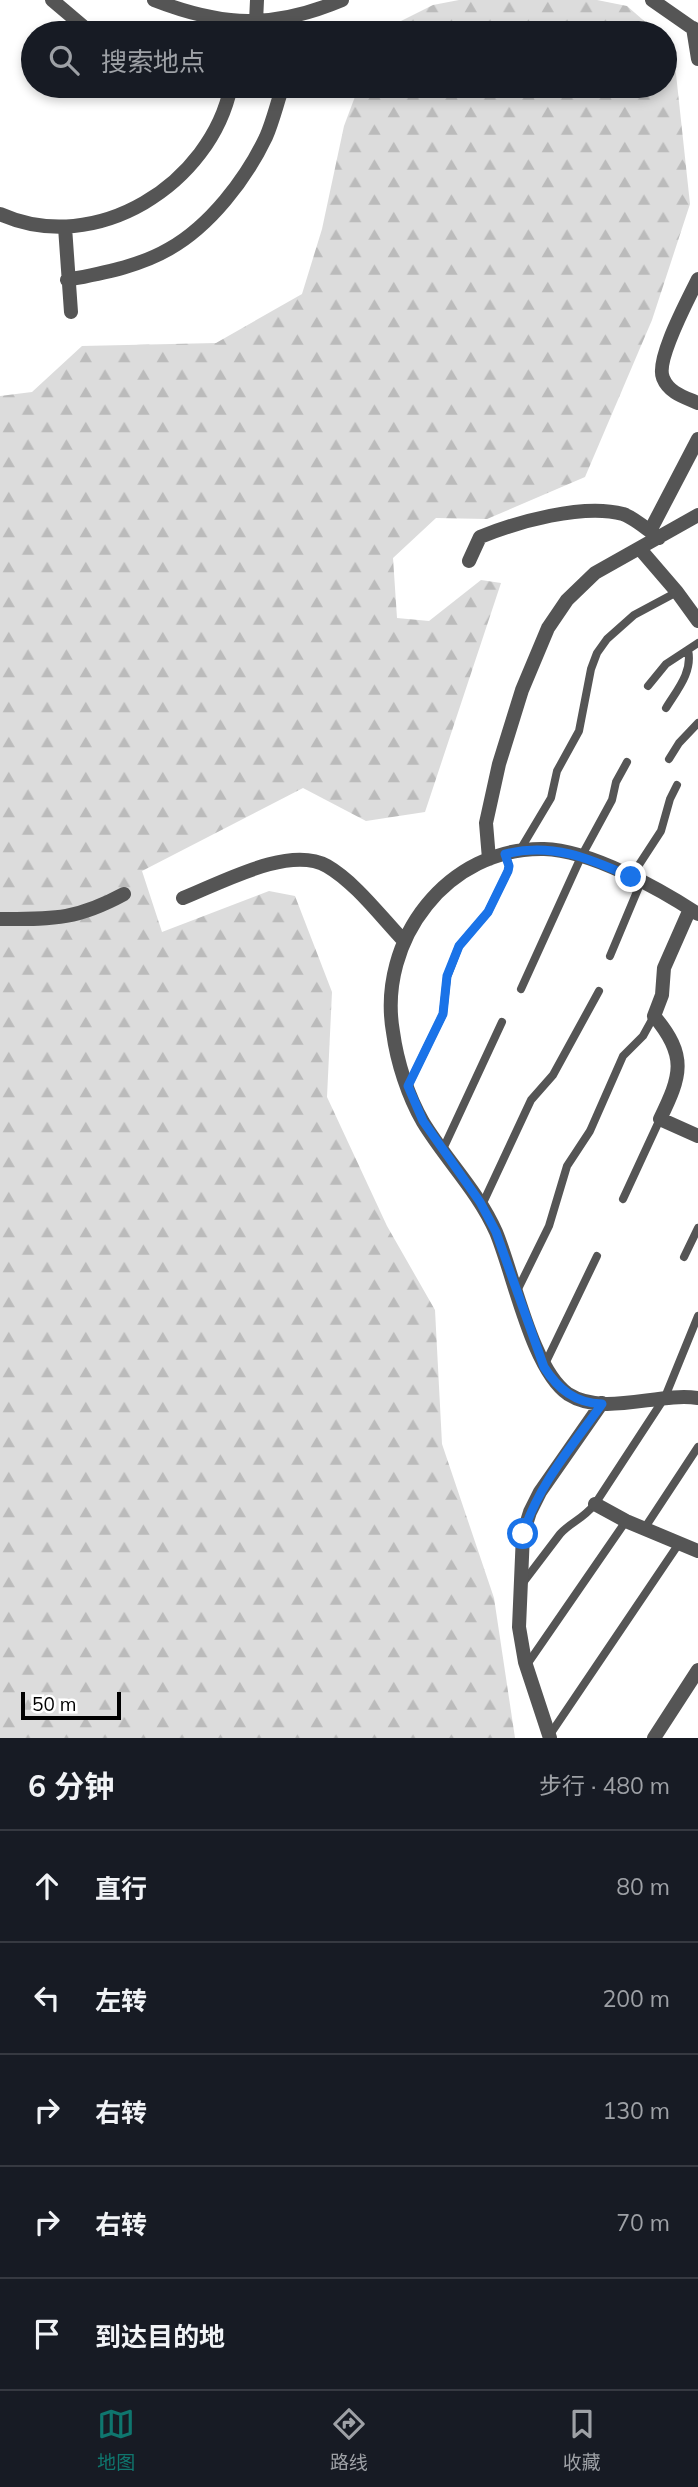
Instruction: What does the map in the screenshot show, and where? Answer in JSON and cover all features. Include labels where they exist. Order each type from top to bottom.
[{"type":"street","points":[[52,0],[77,21]]},
{"type":"street","points":[[154,0],[217,21]]},
{"type":"street","points":[[256,21],[257,0]]},
{"type":"street","points":[[264,21],[289,18],[342,0]]},
{"type":"street","points":[[652,0],[666,4],[696,30],[698,59]]},
{"type":"street","points":[[0,214],[24,222],[65,227],[97,223],[130,211],[176,180],[210,139],[228,98]]},
{"type":"street","points":[[67,280],[120,269],[152,257],[177,244],[200,226],[231,192],[259,150],[279,98]]},
{"type":"street","points":[[65,227],[71,312]]},
{"type":"street","points":[[698,279],[664,356],[661,373],[668,387],[675,393],[698,403]]},
{"type":"street","points":[[489,859],[486,823],[494,785],[509,728],[541,642],[558,612],[582,584],[610,563],[640,550],[654,535],[698,439]]},
{"type":"street","points":[[470,561],[480,537],[507,526],[549,516],[594,511],[624,514],[654,535]]},
{"type":"street","points":[[654,535],[698,515]]},
{"type":"street","points":[[640,550],[698,621]]},
{"type":"street","points":[[698,1136],[660,1119],[673,1091],[678,1067],[666,1030],[654,1016],[662,995],[664,968],[694,912],[667,894],[636,880],[581,857],[545,849],[512,852],[477,864],[438,891],[420,911],[409,928],[395,976],[391,1003],[392,1031],[408,1086],[423,1121],[482,1205],[496,1232],[544,1367],[556,1384],[580,1400],[602,1404],[665,1396],[698,1398]]},
{"type":"street","points":[[183,898],[278,861],[306,859],[325,865],[338,874],[404,941]]},
{"type":"street","points":[[0,919],[64,918],[86,913],[124,894]]},
{"type":"street","points":[[549,1737],[526,1666],[519,1627],[523,1534],[540,1492],[602,1404]]},
{"type":"street","points":[[594,1504],[626,1521],[698,1551]]},
{"type":"street","points":[[654,1738],[698,1670]]},
{"type":"lane","points":[[408,1086],[443,1014],[447,976],[459,946],[488,912],[508,871],[512,852],[551,798],[557,771],[579,731],[591,669],[597,653],[607,639],[635,615],[677,592]]},
{"type":"lane","points":[[648,686],[666,664],[698,643]]},
{"type":"lane","points":[[666,708],[689,666],[688,650]]},
{"type":"lane","points":[[669,759],[698,723]]},
{"type":"lane","points":[[521,989],[581,857],[608,808],[616,782],[627,762]]},
{"type":"lane","points":[[610,956],[636,880],[661,831],[677,785]]},
{"type":"lane","points":[[482,1205],[531,1100],[554,1075],[599,991]]},
{"type":"lane","points":[[517,1291],[549,1226],[567,1166],[590,1131],[623,1056],[643,1036],[654,1016]]},
{"type":"lane","points":[[443,1149],[502,1022]]},
{"type":"lane","points":[[623,1199],[660,1119]]},
{"type":"lane","points":[[684,1257],[698,1228]]},
{"type":"lane","points":[[544,1367],[597,1256]]},
{"type":"lane","points":[[520,1586],[566,1527],[586,1516],[594,1504],[665,1396],[698,1317]]},
{"type":"lane","points":[[644,1529],[698,1447]]},
{"type":"lane","points":[[526,1666],[626,1521]]},
{"type":"lane","points":[[549,1737],[680,1542]]},
{"type":"green space","points":[[459,0],[597,0],[627,6],[644,21],[401,21],[433,5]]},
{"type":"green space","points":[[677,83],[690,204],[652,320],[585,477],[487,519],[436,518],[393,558],[397,618],[429,621],[481,580],[501,583],[425,812],[366,821],[303,788],[142,871],[162,932],[269,891],[295,896],[332,992],[327,1097],[387,1226],[435,1310],[442,1444],[494,1598],[515,1738],[0,1738],[0,396],[32,392],[82,346],[216,343],[302,294],[322,229],[344,126],[354,98],[677,98]]},
{"type":"route","points":[[523,1534],[540,1492],[602,1404],[580,1400],[568,1394],[556,1384],[544,1367],[496,1232],[480,1202],[423,1121],[408,1086],[443,1014],[445,983],[459,946],[488,912],[508,871],[505,854],[520,850],[545,849],[570,853],[631,877]]}]
